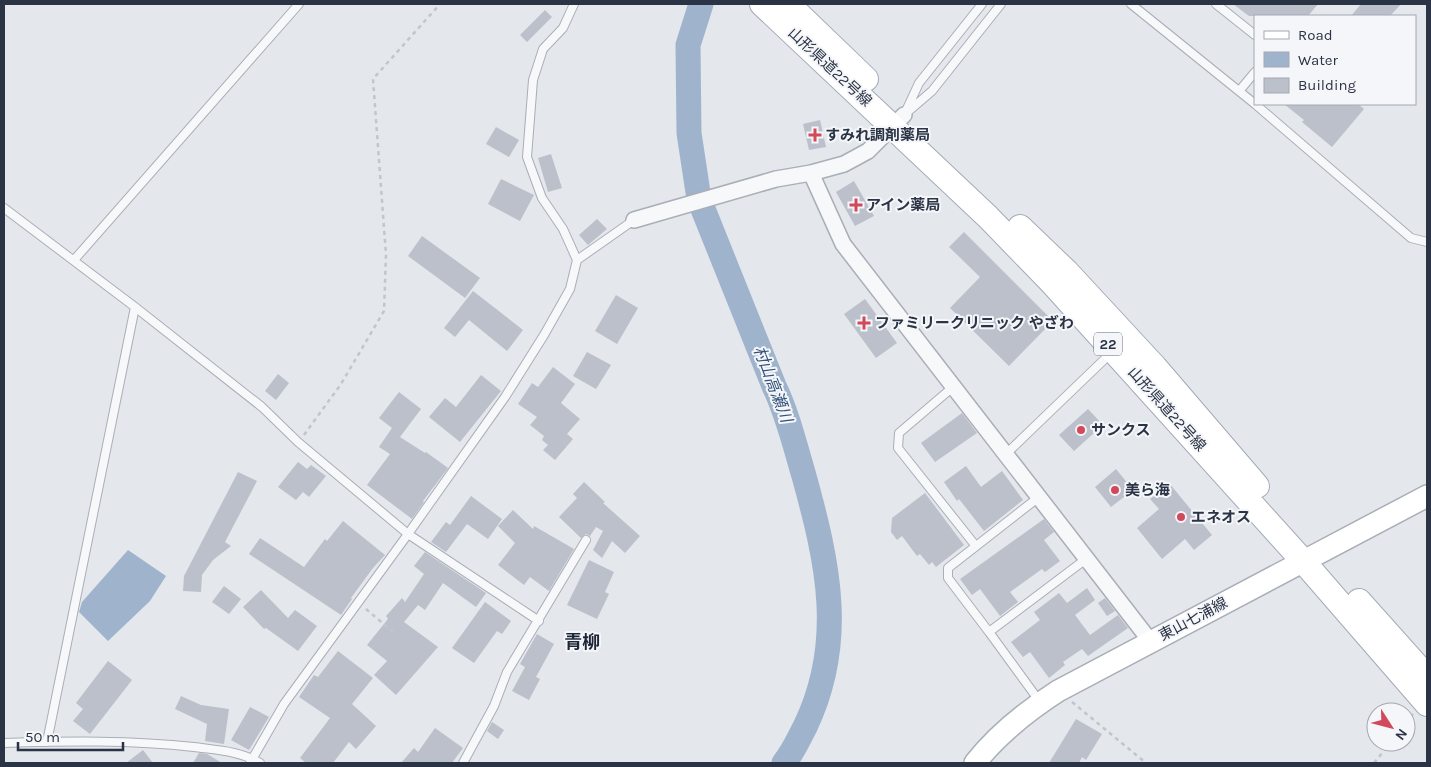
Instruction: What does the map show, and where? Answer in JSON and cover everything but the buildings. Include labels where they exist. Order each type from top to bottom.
[{"type":"main road","name":"山形県道22号線","points":[[772,5],[1066,272],[1155,367],[1427,704]]},
{"type":"main road","name":"山形県道22号線","points":[[899,121],[1113,350],[1427,677]]},
{"type":"main road","name":"東山七浦線","points":[[974,763],[1014,723],[1040,702],[1058,691],[1427,496]]},
{"type":"street","points":[[634,220],[776,179],[811,173],[844,164],[868,151],[899,121]]},
{"type":"street","points":[[811,173],[843,244],[1151,642]]},
{"type":"lane","points":[[74,260],[299,4]]},
{"type":"lane","points":[[4,743],[163,744],[221,750],[254,762],[284,704],[505,398],[570,289],[577,260],[563,228],[542,198],[527,158],[533,80],[544,49],[562,28],[574,4]]},
{"type":"lane","points":[[899,121],[919,83],[982,4]]},
{"type":"lane","points":[[899,121],[932,91],[1002,4]]},
{"type":"lane","points":[[1131,4],[1254,103]]},
{"type":"lane","points":[[1216,4],[1254,34]]},
{"type":"lane","points":[[1240,90],[1254,73]]},
{"type":"lane","points":[[1256,105],[1410,238],[1427,242]]},
{"type":"lane","points":[[4,208],[135,307],[262,407],[298,442],[408,534],[539,621]]},
{"type":"lane","points":[[577,260],[634,220]]},
{"type":"lane","points":[[47,742],[135,307]]},
{"type":"lane","points":[[1006,454],[1113,350]]},
{"type":"lane","points":[[953,387],[899,433],[898,448],[976,545]]},
{"type":"lane","points":[[1039,497],[948,568],[948,578],[1040,702]]},
{"type":"lane","points":[[463,763],[494,706],[507,672],[586,540]]},
{"type":"lane","points":[[989,632],[1086,559]]},
{"type":"path","points":[[298,442],[341,384],[384,310],[386,255],[373,79],[440,4]]},
{"type":"path","points":[[358,602],[393,632]]},
{"type":"path","points":[[1058,691],[1146,763]]},
{"type":"path","points":[[1374,763],[1383,752]]},
{"type":"water","points":[[128,550],[166,576],[150,601],[108,641],[79,612],[82,602]]},
{"type":"waterway","name":"村山高瀬川","points":[[701,4],[688,45],[689,133],[699,199],[787,419],[813,508],[826,571],[829,602],[826,664],[818,695],[805,727],[784,763]]},
{"type":"place","name":"すみれ調剤薬局","points":[[815,135]]},
{"type":"place","name":"アイン薬局","points":[[856,205]]},
{"type":"place","name":"ファミリークリニック やざわ","points":[[864,323]]},
{"type":"place","name":"サンクス","points":[[1081,430]]},
{"type":"place","name":"美ら海","points":[[1115,490]]},
{"type":"place","name":"エネオス","points":[[1181,517]]},
{"type":"district","name":"青柳","points":[[582,642]]}]
